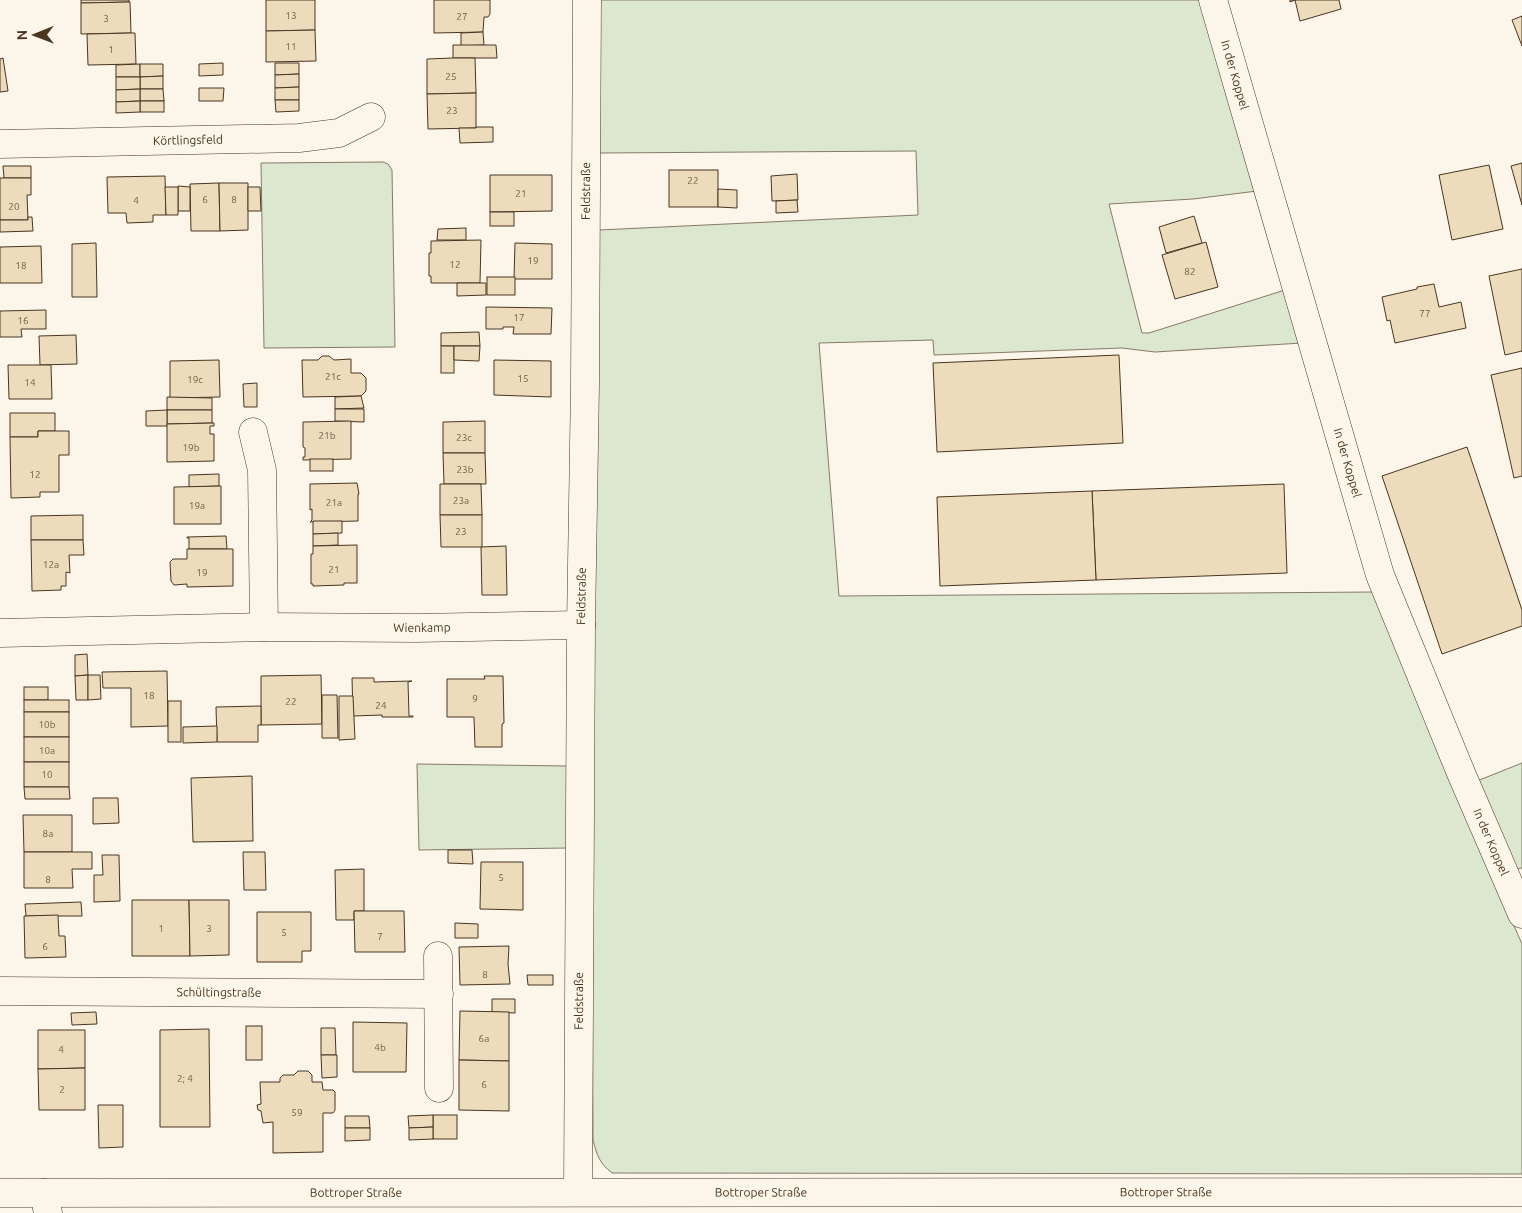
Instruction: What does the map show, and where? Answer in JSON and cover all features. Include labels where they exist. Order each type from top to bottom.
[{"type":"street","name":"Feldstraße","points":[[578,1192],[587,0]]},
{"type":"street","name":"In der Koppel","points":[[1213,0],[1380,575],[1461,773],[1522,914]]},
{"type":"street","name":"Körtlingsfeld","points":[[0,144],[298,138],[339,133],[371,117]]},
{"type":"street","points":[[253,432],[262,470],[264,627]]},
{"type":"street","name":"Wienkamp","points":[[0,633],[264,627],[416,628],[581,625]]},
{"type":"street","points":[[438,956],[439,1088]]},
{"type":"street","name":"Schültingstraße","points":[[0,991],[438,994]]},
{"type":"street","name":"Bottroper Straße","points":[[0,1193],[46,1203],[578,1192],[1522,1192]]},
{"type":"green space","points":[[600,0],[1202,0],[1257,191],[1193,199],[1109,204],[1142,333],[1149,333],[1285,290],[1302,343],[1155,352],[1122,348],[934,355],[933,340],[819,343],[839,596],[1373,592],[1448,775],[1522,944],[1522,1174],[612,1173],[604,1166],[597,1154],[593,1140],[591,625],[599,230],[918,215],[916,151],[599,153]]},
{"type":"green space","points":[[383,162],[388,164],[392,170],[395,347],[264,348],[261,163]]},
{"type":"green space","points":[[1522,763],[1522,868],[1516,869],[1477,781]]},
{"type":"green space","points":[[417,764],[568,766],[568,848],[419,850]]},
{"type":"building","points":[[81,0],[129,0],[129,2],[81,3]]},
{"type":"building","points":[[266,0],[315,0],[315,30],[266,31]]},
{"type":"building","points":[[434,0],[490,0],[490,14],[488,17],[484,17],[483,32],[434,33]]},
{"type":"building","points":[[1295,0],[1339,0],[1341,9],[1300,21]]},
{"type":"building","points":[[130,2],[131,33],[81,34],[81,3]]},
{"type":"building","points":[[1522,16],[1522,46],[1512,20]]},
{"type":"building","points":[[315,30],[316,61],[266,62],[266,31]]},
{"type":"building","points":[[483,32],[484,45],[461,46],[461,33]]},
{"type":"building","points":[[135,33],[136,64],[88,65],[87,34]]},
{"type":"building","points":[[453,45],[496,45],[497,58],[453,58]]},
{"type":"building","points":[[3,58],[8,91],[0,92],[0,59]]},
{"type":"building","points":[[475,58],[476,93],[427,94],[427,59]]},
{"type":"building","points":[[223,63],[223,75],[199,76],[199,64]]},
{"type":"building","points":[[275,63],[299,63],[299,74],[275,75]]},
{"type":"building","points":[[140,64],[140,77],[116,77],[116,65]]},
{"type":"building","points":[[140,64],[163,64],[163,76],[140,77]]},
{"type":"building","points":[[299,74],[299,87],[275,88],[275,75]]},
{"type":"building","points":[[163,76],[163,89],[140,89],[140,77]]},
{"type":"building","points":[[116,77],[140,77],[140,89],[116,90]]},
{"type":"building","points":[[299,87],[299,100],[275,100],[275,88]]},
{"type":"building","points":[[199,88],[224,88],[223,101],[199,101]]},
{"type":"building","points":[[140,89],[163,89],[164,101],[140,101]]},
{"type":"building","points":[[140,89],[140,101],[116,102],[116,90]]},
{"type":"building","points":[[476,93],[476,128],[428,129],[427,94]]},
{"type":"building","points":[[275,100],[299,100],[299,111],[276,112]]},
{"type":"building","points":[[140,101],[164,101],[164,112],[140,112]]},
{"type":"building","points":[[140,101],[140,112],[116,113],[116,102]]},
{"type":"building","points":[[493,127],[493,142],[460,143],[459,128]]},
{"type":"building","points":[[1522,163],[1522,205],[1511,166]]},
{"type":"building","points":[[1489,165],[1503,229],[1452,240],[1439,175]]},
{"type":"building","points":[[3,166],[31,166],[31,178],[4,178]]},
{"type":"building","points":[[669,170],[718,170],[718,207],[669,207]]},
{"type":"building","points":[[797,174],[798,200],[772,201],[771,176]]},
{"type":"building","points":[[490,175],[552,175],[552,211],[490,212]]},
{"type":"building","points":[[165,176],[166,215],[153,215],[153,222],[127,223],[126,213],[108,213],[107,177]]},
{"type":"building","points":[[0,178],[31,178],[31,195],[27,195],[28,220],[0,220]]},
{"type":"building","points":[[219,183],[220,231],[191,231],[190,184]]},
{"type":"building","points":[[219,183],[248,183],[248,230],[220,231]]},
{"type":"building","points":[[178,186],[190,187],[190,211],[178,211]]},
{"type":"building","points":[[165,187],[178,187],[178,215],[166,215]]},
{"type":"building","points":[[248,187],[260,187],[261,211],[248,211]]},
{"type":"building","points":[[718,189],[737,190],[737,208],[718,207]]},
{"type":"building","points":[[797,200],[798,212],[776,213],[776,201]]},
{"type":"building","points":[[490,212],[514,212],[514,226],[490,226]]},
{"type":"building","points":[[1194,216],[1202,243],[1166,253],[1159,227]]},
{"type":"building","points":[[28,217],[32,217],[33,231],[0,232],[0,220],[28,220]]},
{"type":"building","points":[[466,228],[466,240],[437,240],[438,229]]},
{"type":"building","points":[[481,240],[480,283],[431,283],[431,276],[429,276],[429,253],[431,253],[431,241]]},
{"type":"building","points":[[1206,242],[1218,287],[1175,299],[1162,255]]},
{"type":"building","points":[[96,243],[97,297],[72,297],[72,244]]},
{"type":"building","points":[[515,243],[552,244],[552,279],[514,279]]},
{"type":"building","points":[[41,246],[42,283],[0,283],[0,247]]},
{"type":"building","points":[[1522,269],[1522,351],[1505,355],[1489,276]]},
{"type":"building","points":[[487,277],[515,277],[515,295],[487,295]]},
{"type":"building","points":[[457,283],[486,283],[486,295],[457,296]]},
{"type":"building","points":[[1434,284],[1439,307],[1461,302],[1466,328],[1395,343],[1390,320],[1387,321],[1382,297]]},
{"type":"building","points":[[486,307],[552,308],[551,334],[513,334],[514,327],[486,329]]},
{"type":"building","points":[[46,310],[46,329],[21,329],[22,337],[0,337],[0,311]]},
{"type":"building","points":[[479,332],[480,346],[441,346],[441,333]]},
{"type":"building","points":[[76,335],[77,364],[40,365],[39,336]]},
{"type":"building","points":[[441,346],[454,346],[454,373],[441,373]]},
{"type":"building","points":[[454,346],[480,346],[479,361],[454,360]]},
{"type":"building","points":[[1119,355],[1123,443],[937,452],[933,363]]},
{"type":"building","points":[[322,356],[329,356],[334,360],[351,359],[351,373],[361,373],[366,378],[366,391],[361,396],[303,397],[302,360],[318,360]]},
{"type":"building","points":[[219,360],[220,397],[170,398],[170,361]]},
{"type":"building","points":[[494,360],[551,361],[551,397],[494,395]]},
{"type":"building","points":[[8,365],[51,365],[52,399],[9,399]]},
{"type":"building","points":[[1522,368],[1522,476],[1514,478],[1491,375]]},
{"type":"building","points":[[257,383],[257,407],[244,407],[243,384]]},
{"type":"building","points":[[361,396],[364,408],[335,409],[335,397]]},
{"type":"building","points":[[167,397],[212,398],[212,410],[167,410]]},
{"type":"building","points":[[335,409],[364,409],[364,422],[335,421]]},
{"type":"building","points":[[167,410],[212,410],[212,423],[167,424]]},
{"type":"building","points":[[167,410],[167,426],[146,426],[146,411]]},
{"type":"building","points":[[10,413],[55,413],[55,431],[38,431],[38,437],[10,437]]},
{"type":"building","points":[[351,421],[351,459],[303,460],[305,448],[303,447],[303,422]]},
{"type":"building","points":[[485,421],[485,453],[443,453],[443,422]]},
{"type":"building","points":[[214,423],[214,426],[210,426],[210,434],[214,434],[214,461],[167,462],[167,424]]},
{"type":"building","points":[[38,431],[69,431],[69,455],[59,455],[59,492],[40,492],[40,497],[11,498],[10,437],[38,437]]},
{"type":"building","points":[[1467,447],[1522,610],[1522,626],[1442,654],[1382,476]]},
{"type":"building","points":[[443,453],[485,453],[486,484],[444,484]]},
{"type":"building","points":[[310,459],[333,459],[333,471],[310,471]]},
{"type":"building","points":[[219,474],[219,486],[189,487],[189,475]]},
{"type":"building","points":[[357,483],[359,494],[358,521],[310,522],[312,520],[312,509],[310,510],[310,484]]},
{"type":"building","points":[[440,484],[481,484],[482,515],[440,515]]},
{"type":"building","points":[[1284,484],[1287,573],[1096,580],[1092,491]]},
{"type":"building","points":[[221,486],[221,524],[174,524],[174,487]]},
{"type":"building","points":[[1092,491],[1096,580],[940,586],[937,497]]},
{"type":"building","points":[[83,515],[83,540],[31,540],[31,516]]},
{"type":"building","points":[[440,515],[482,515],[482,547],[441,547]]},
{"type":"building","points":[[313,521],[342,521],[342,533],[313,534]]},
{"type":"building","points":[[338,533],[338,545],[313,546],[313,534]]},
{"type":"building","points":[[226,536],[227,549],[189,549],[189,538],[187,537]]},
{"type":"building","points":[[31,540],[83,540],[84,555],[69,555],[70,573],[66,572],[66,586],[61,586],[61,590],[32,591]]},
{"type":"building","points":[[357,545],[357,583],[313,586],[311,584],[311,554],[313,554],[313,546]]},
{"type":"building","points":[[506,546],[507,595],[482,595],[481,547]]},
{"type":"building","points":[[187,549],[233,549],[233,586],[187,587],[187,584],[174,585],[171,581],[170,562],[173,559],[187,559]]},
{"type":"building","points":[[87,654],[88,675],[75,676],[75,655]]},
{"type":"building","points":[[167,671],[168,726],[131,727],[131,688],[103,688],[102,672]]},
{"type":"building","points":[[88,675],[88,700],[76,700],[75,676]]},
{"type":"building","points":[[88,675],[100,675],[101,699],[88,700]]},
{"type":"building","points":[[321,675],[322,724],[261,725],[261,676]]},
{"type":"building","points":[[484,676],[503,676],[504,723],[502,724],[502,747],[475,747],[474,717],[447,717],[447,679],[485,679]]},
{"type":"building","points":[[352,678],[374,678],[374,682],[412,681],[408,682],[409,716],[413,717],[353,716]]},
{"type":"building","points":[[24,687],[48,687],[48,700],[24,700]]},
{"type":"building","points":[[322,695],[337,695],[338,738],[322,738]]},
{"type":"building","points":[[339,696],[353,696],[355,739],[339,740]]},
{"type":"building","points":[[24,700],[69,700],[69,712],[24,712]]},
{"type":"building","points":[[168,701],[181,701],[181,742],[168,742]]},
{"type":"building","points":[[261,706],[261,725],[258,725],[258,742],[217,742],[216,707]]},
{"type":"building","points":[[24,712],[69,712],[69,737],[24,737]]},
{"type":"building","points":[[217,726],[217,742],[183,743],[183,727]]},
{"type":"building","points":[[24,737],[69,737],[69,762],[24,762]]},
{"type":"building","points":[[24,762],[69,762],[69,787],[24,787]]},
{"type":"building","points":[[252,776],[253,841],[193,842],[191,778]]},
{"type":"building","points":[[24,787],[69,787],[70,799],[25,799]]},
{"type":"building","points":[[93,798],[118,798],[119,823],[93,824]]},
{"type":"building","points":[[23,815],[72,815],[72,852],[24,852]]},
{"type":"building","points":[[448,850],[472,850],[473,864],[448,863]]},
{"type":"building","points":[[24,852],[92,852],[92,869],[72,869],[73,888],[24,888]]},
{"type":"building","points":[[243,852],[265,852],[266,890],[244,890]]},
{"type":"building","points":[[102,855],[119,855],[120,901],[94,902],[94,875],[103,875]]},
{"type":"building","points":[[481,862],[523,862],[523,910],[480,909]]},
{"type":"building","points":[[364,869],[364,911],[354,911],[354,920],[336,920],[335,870]]},
{"type":"building","points":[[132,900],[189,900],[190,956],[132,956]]},
{"type":"building","points":[[189,900],[229,900],[229,955],[190,956]]},
{"type":"building","points":[[81,902],[82,916],[26,916],[25,904]]},
{"type":"building","points":[[354,911],[404,911],[405,952],[355,952]]},
{"type":"building","points":[[257,912],[311,912],[311,951],[302,951],[302,962],[257,962]]},
{"type":"building","points":[[58,915],[59,936],[65,936],[66,957],[25,958],[24,916]]},
{"type":"building","points":[[455,923],[478,924],[478,938],[455,938]]},
{"type":"building","points":[[509,946],[510,984],[460,985],[459,947]]},
{"type":"building","points":[[527,975],[553,975],[553,985],[528,985]]},
{"type":"building","points":[[492,999],[515,999],[515,1013],[492,1012]]},
{"type":"building","points":[[460,1011],[509,1012],[509,1061],[459,1060]]},
{"type":"building","points":[[96,1012],[97,1024],[72,1025],[71,1013]]},
{"type":"building","points":[[353,1022],[407,1023],[406,1072],[353,1072]]},
{"type":"building","points":[[246,1026],[262,1026],[262,1060],[246,1060]]},
{"type":"building","points":[[321,1028],[335,1028],[336,1055],[321,1055]]},
{"type":"building","points":[[209,1029],[210,1127],[160,1127],[160,1030]]},
{"type":"building","points":[[38,1030],[85,1030],[85,1068],[38,1069]]},
{"type":"building","points":[[321,1055],[337,1055],[337,1077],[322,1078]]},
{"type":"building","points":[[459,1060],[509,1061],[509,1111],[459,1110]]},
{"type":"building","points":[[85,1068],[85,1110],[39,1110],[38,1069]]},
{"type":"building","points":[[298,1071],[308,1071],[312,1075],[312,1082],[322,1082],[323,1090],[333,1090],[335,1092],[335,1110],[333,1113],[323,1113],[323,1152],[273,1153],[273,1122],[263,1123],[261,1111],[258,1110],[257,1105],[261,1104],[260,1082],[280,1082],[280,1078],[283,1075],[294,1075]]},
{"type":"building","points":[[98,1105],[123,1105],[123,1147],[99,1148]]},
{"type":"building","points":[[433,1115],[457,1115],[457,1139],[433,1139]]},
{"type":"building","points":[[433,1115],[433,1127],[409,1128],[408,1116]]},
{"type":"building","points":[[345,1116],[369,1116],[370,1128],[345,1128]]},
{"type":"building","points":[[433,1127],[433,1139],[409,1140],[409,1128]]},
{"type":"building","points":[[345,1128],[370,1128],[370,1140],[345,1141]]}]
